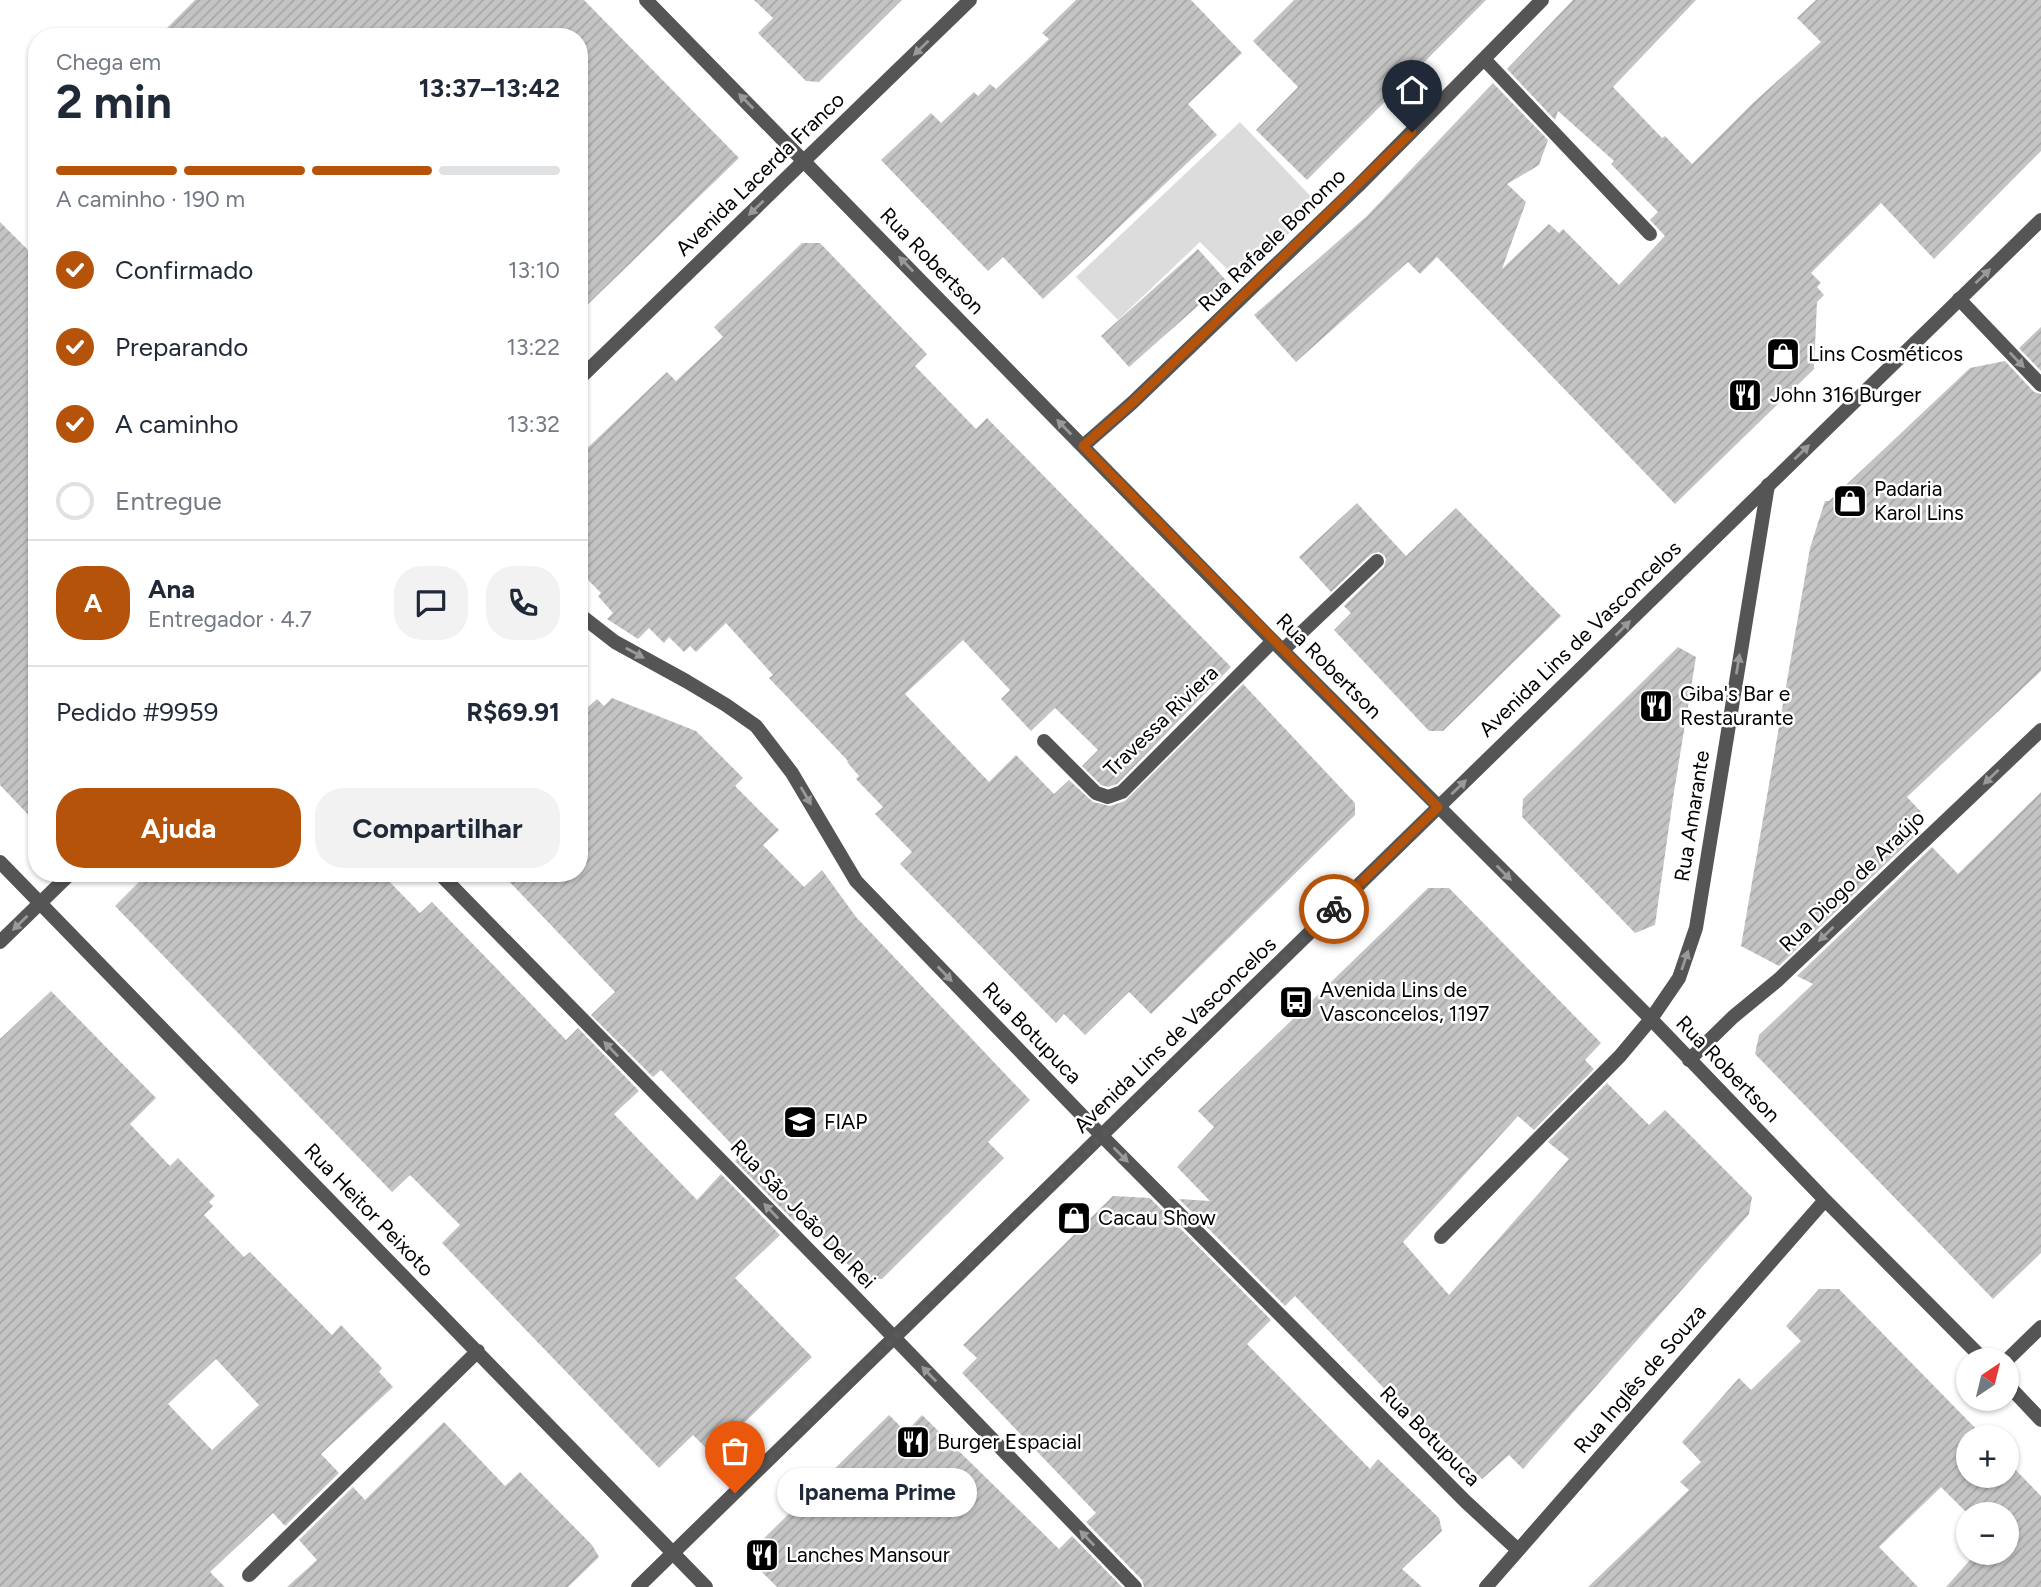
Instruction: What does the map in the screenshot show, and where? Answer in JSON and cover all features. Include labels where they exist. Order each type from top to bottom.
[{"type":"street","name":"Rua Robertson","points":[[646,0],[1972,1348]]},
{"type":"street","name":"Avenida Lacerda Franco","points":[[588,370],[970,0]]},
{"type":"street","name":"Rua Rafaele Bonomo","points":[[1083,446],[1132,403],[1338,205],[1542,0]]},
{"type":"street","points":[[1484,59],[1650,234]]},
{"type":"street","name":"Avenida Lins de Vasconcelos","points":[[638,1587],[2041,220]]},
{"type":"street","points":[[1959,299],[2041,385]]},
{"type":"street","name":"Rua Amarante","points":[[1441,1237],[1620,1056],[1651,1019],[1679,978],[1696,928],[1768,485]]},
{"type":"street","name":"Travessa Riviera","points":[[1044,741],[1096,793],[1108,797],[1122,792],[1278,645],[1377,561]]},
{"type":"street","name":"Rua Botupuca","points":[[588,621],[615,642],[686,681],[755,726],[792,773],[856,881],[1102,1136],[1466,1502],[1518,1550]]},
{"type":"street","name":"Rua Diogo de Araújo","points":[[1689,1060],[1733,1017],[1778,980],[2041,730]]},
{"type":"street","name":"Rua Heitor Peixoto","points":[[0,862],[706,1587]]},
{"type":"street","points":[[0,942],[62,882]]},
{"type":"street","name":"Rua São João Del Rei","points":[[448,882],[1135,1587]]},
{"type":"street","name":"Rua Inglês de Souza","points":[[1486,1587],[1825,1200]]},
{"type":"street","points":[[2019,1348],[2041,1327]]},
{"type":"street","points":[[250,1575],[478,1352]]},
{"type":"street","points":[[2020,1398],[2041,1420]]},
{"type":"shaded area","points":[[1240,122],[1319,205],[1239,281],[1200,242],[1118,320],[1076,277]]},
{"type":"building","points":[[195,0],[584,0],[739,158],[588,304],[588,28],[167,28]]},
{"type":"building","points":[[754,0],[902,0],[819,82],[806,81],[758,33],[773,18]]},
{"type":"building","points":[[1076,0],[1191,0],[1242,53],[1188,104],[1217,135],[1043,299],[1003,257],[988,271],[881,160],[931,113],[941,123],[974,92],[978,96],[990,84],[996,89],[1049,39],[1042,33]]},
{"type":"building","points":[[1294,0],[1486,0],[1307,180],[1256,130],[1298,87],[1253,41]]},
{"type":"building","points":[[1573,0],[1696,0],[1613,87],[1662,138],[1665,136],[1692,164],[1753,103],[1821,42],[1797,18],[1816,0],[2041,0],[2041,151],[1934,259],[1881,203],[1811,273],[1821,283],[1817,287],[1824,295],[1817,302],[1814,369],[1675,504],[1437,257],[1420,274],[1408,262],[1296,362],[1254,315],[1367,216],[1493,83],[1548,140],[1539,165],[1507,184],[1526,202],[1502,269],[1549,224],[1559,233],[1563,229],[1619,285],[1665,236],[1650,220],[1658,212],[1611,164],[1614,161],[1558,111],[1555,120],[1507,69]]},
{"type":"building","points":[[0,222],[28,250],[28,815],[0,785]]},
{"type":"building","points":[[802,243],[820,243],[927,354],[915,366],[976,429],[987,418],[1231,667],[1117,784],[1108,787],[1101,785],[1082,766],[1098,750],[1055,708],[1031,731],[1001,699],[1010,690],[963,640],[905,694],[989,782],[1016,755],[1054,794],[1069,780],[1093,802],[1110,806],[1125,801],[1243,684],[1355,803],[1355,815],[1151,1014],[1129,992],[1085,1035],[1064,1014],[1056,1023],[900,864],[912,852],[875,814],[883,807],[856,779],[859,776],[848,761],[769,678],[773,675],[726,623],[696,652],[690,646],[684,652],[669,637],[664,643],[649,628],[638,639],[607,619],[613,613],[598,596],[601,593],[588,580],[588,447],[667,372],[676,381],[723,337],[714,327]]},
{"type":"building","points":[[1198,249],[1231,286],[1204,311],[1199,305],[1129,367],[1101,336]]},
{"type":"building","points":[[2041,327],[2041,371],[2019,348]]},
{"type":"building","points":[[2005,361],[2034,392],[2041,394],[2041,671],[1907,797],[1921,812],[1909,823],[1918,833],[1779,966],[1741,946],[1810,548],[1825,501],[1829,501],[1970,368]]},
{"type":"building","points":[[1357,503],[1406,556],[1456,508],[1561,616],[1443,731],[1429,731],[1334,630],[1351,613],[1344,606],[1384,567],[1384,555],[1379,552],[1371,554],[1331,592],[1299,557]]},
{"type":"building","points":[[1678,647],[1696,657],[1655,925],[1635,933],[1522,817],[1523,799]]},
{"type":"building","points":[[612,698],[696,731],[743,778],[735,786],[779,830],[763,845],[804,887],[822,870],[856,917],[1030,1100],[988,1142],[1004,1158],[882,1279],[862,1279],[800,1215],[794,1221],[735,1161],[741,1154],[661,1070],[653,1077],[591,1015],[615,992],[510,882],[588,882],[588,707],[597,699],[604,706]]},
{"type":"building","points":[[2041,792],[2041,1253],[1993,1299],[1755,1054],[1759,1035],[1813,984],[1797,976],[1932,847],[1958,874]]},
{"type":"building","points":[[139,882],[390,882],[420,913],[432,902],[566,1040],[578,1028],[639,1091],[614,1114],[697,1200],[721,1174],[780,1235],[735,1278],[812,1357],[712,1454],[693,1435],[659,1468],[442,1243],[460,1225],[410,1175],[392,1192],[115,906]]},
{"type":"building","points":[[1428,888],[1449,888],[1601,1043],[1585,1060],[1594,1069],[1534,1130],[1518,1116],[1403,1242],[1449,1295],[1569,1159],[1548,1142],[1607,1083],[1649,1125],[1665,1110],[1752,1197],[1749,1214],[1523,1469],[1509,1455],[1482,1479],[1432,1429],[1427,1433],[1295,1296],[1285,1306],[1179,1199],[1210,1201],[1177,1167],[1214,1127],[1198,1111]]},
{"type":"building","points":[[51,991],[156,1098],[130,1124],[170,1166],[178,1158],[215,1196],[209,1202],[213,1206],[204,1215],[244,1257],[250,1252],[332,1335],[341,1325],[382,1368],[379,1372],[393,1387],[321,1454],[339,1473],[285,1526],[273,1513],[210,1572],[225,1587],[0,1587],[0,1039]],"holes":[[[216,1359],[259,1405],[212,1450],[168,1404]]]},
{"type":"building","points":[[1113,1196],[1150,1198],[1271,1320],[1247,1344],[1370,1469],[1378,1459],[1439,1518],[1442,1531],[1402,1569],[1422,1587],[1144,1587],[1142,1580],[1086,1522],[1096,1513],[962,1373],[977,1358],[963,1345]]},
{"type":"building","points":[[1819,1289],[1839,1289],[1972,1425],[1956,1425],[1956,1488],[2019,1488],[2019,1473],[2041,1496],[2041,1587],[1946,1587],[1965,1565],[2019,1565],[2019,1502],[1956,1502],[1941,1487],[1879,1547],[1918,1587],[1588,1587],[1689,1490],[1680,1482],[1701,1462],[1682,1442],[1739,1378],[1751,1390],[1801,1341],[1786,1326]]},
{"type":"building","points":[[889,1415],[904,1430],[908,1430],[922,1415],[1059,1549],[1072,1536],[1122,1587],[777,1587],[746,1556]]},
{"type":"building","points":[[444,1422],[505,1486],[520,1472],[592,1545],[599,1557],[568,1587],[287,1587],[317,1560],[299,1540],[353,1487],[365,1500]]},
{"type":"way so far","points":[[735,1493],[1334,909]]},
{"type":"place","name":"Lins Cosméticos","points":[[1783,354]]},
{"type":"place","name":"John 316 Burger","points":[[1745,395]]},
{"type":"place","name":"Padaria Karol Lins","points":[[1850,501]]},
{"type":"place","name":"Giba's Bar e Restaurante","points":[[1656,706]]},
{"type":"place","name":"Avenida Lins de Vasconcelos, 1197","points":[[1296,1002]]},
{"type":"place","name":"FIAP","points":[[800,1122]]},
{"type":"place","name":"Cacau Show","points":[[1074,1218]]},
{"type":"place","name":"Burger Espacial","points":[[913,1442]]},
{"type":"place","name":"Ipanema Prime","points":[[735,1493]]},
{"type":"place","name":"Lanches Mansour","points":[[762,1555]]},
{"type":"route","points":[[1334,909],[1438,807],[1083,446],[1132,403],[1412,132]]}]
